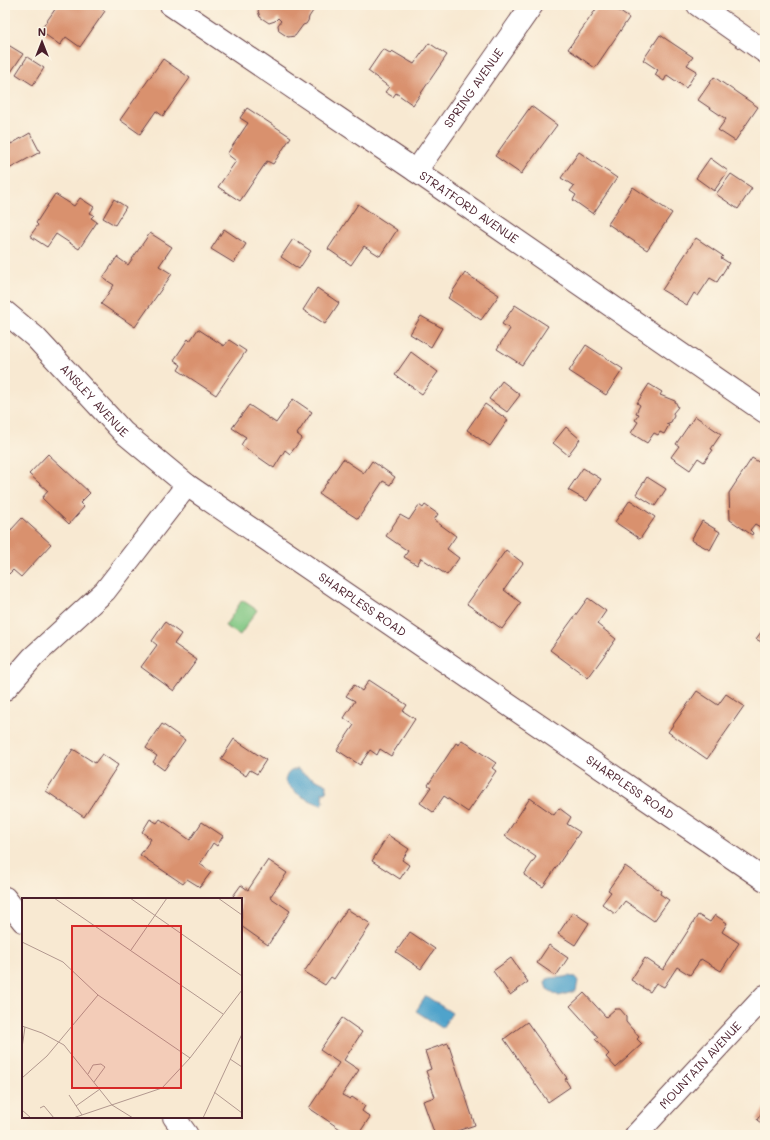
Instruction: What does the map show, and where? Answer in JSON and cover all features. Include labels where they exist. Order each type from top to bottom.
[{"type":"street","name":"STRATFORD AVENUE","points":[[171,5],[416,171],[765,412]]},
{"type":"street","name":"SPRING AVENUE","points":[[416,171],[532,5]]},
{"type":"street","points":[[698,5],[765,52]]},
{"type":"street","name":"ANSLEY AVENUE","points":[[5,312],[35,337],[123,432],[187,485]]},
{"type":"street","points":[[5,689],[33,657],[105,591],[187,485]]},
{"type":"street","name":"SHARPLESS ROAD","points":[[187,485],[765,880]]},
{"type":"street","points":[[5,898],[22,920]]},
{"type":"street","name":"MOUNTAIN AVENUE","points":[[636,1135],[765,996]]},
{"type":"street","points":[[175,1118],[188,1135]]},
{"type":"green space","points":[[242,600],[257,610],[240,635],[225,626]]},
{"type":"water","points":[[297,769],[327,785],[326,792],[322,792],[324,802],[321,805],[297,793],[285,781],[289,773]]},
{"type":"water","points":[[568,976],[575,977],[578,981],[576,991],[559,996],[547,989],[545,983],[547,979]]},
{"type":"water","points":[[426,996],[452,1013],[442,1028],[416,1011]]},
{"type":"building","points":[[58,5],[96,5],[105,11],[80,47],[66,37],[60,45],[40,31]]},
{"type":"building","points":[[262,5],[317,5],[306,24],[303,25],[295,36],[288,37],[279,31],[278,25],[281,21],[278,18],[269,23],[260,17],[258,11]]},
{"type":"building","points":[[599,5],[610,5],[629,18],[595,68],[568,49]]},
{"type":"building","points":[[660,35],[693,57],[687,65],[697,71],[686,88],[667,75],[664,81],[655,75],[658,70],[643,60]]},
{"type":"building","points":[[5,43],[23,54],[11,72],[5,68]]},
{"type":"building","points":[[429,43],[447,55],[413,105],[396,93],[393,97],[385,92],[389,87],[368,71],[383,49],[390,53],[392,51],[414,64]]},
{"type":"building","points":[[27,57],[44,68],[33,85],[16,74]]},
{"type":"building","points":[[163,59],[190,78],[163,116],[156,111],[140,134],[120,120]]},
{"type":"building","points":[[714,77],[758,107],[735,141],[718,130],[726,119],[698,100]]},
{"type":"building","points":[[531,106],[557,125],[521,174],[495,156]]},
{"type":"building","points":[[247,108],[291,137],[273,164],[267,161],[240,201],[218,187],[236,161],[227,154],[248,123],[240,118]]},
{"type":"building","points":[[5,132],[11,144],[30,133],[40,152],[5,171]]},
{"type":"building","points":[[579,152],[617,178],[593,214],[573,200],[576,195],[570,191],[574,186],[561,178]]},
{"type":"building","points":[[710,158],[728,171],[714,191],[696,178]]},
{"type":"building","points":[[731,174],[752,188],[738,209],[716,194]]},
{"type":"building","points":[[633,187],[672,213],[647,250],[608,224]]},
{"type":"building","points":[[55,194],[74,206],[80,198],[94,207],[90,213],[94,215],[91,218],[97,222],[79,249],[56,234],[47,247],[30,236],[38,225],[36,223]]},
{"type":"building","points":[[114,199],[126,207],[115,225],[103,218]]},
{"type":"building","points":[[358,204],[397,230],[380,256],[364,246],[351,265],[328,249]]},
{"type":"building","points":[[224,229],[246,244],[234,263],[211,249]]},
{"type":"building","points":[[150,233],[172,247],[159,266],[172,274],[135,327],[101,304],[114,285],[103,278],[117,257],[128,265]]},
{"type":"building","points":[[696,238],[723,256],[721,258],[729,263],[717,282],[710,278],[698,296],[694,293],[687,305],[662,290]]},
{"type":"building","points":[[293,239],[311,251],[299,269],[281,257]]},
{"type":"building","points":[[465,273],[499,295],[481,320],[448,298]]},
{"type":"building","points":[[317,288],[339,303],[325,324],[303,310]]},
{"type":"building","points":[[515,305],[548,326],[522,365],[497,349],[510,329],[502,324]]},
{"type":"building","points":[[421,316],[442,328],[431,347],[410,334]]},
{"type":"building","points":[[198,329],[224,346],[229,340],[246,351],[216,395],[178,370],[181,365],[174,360],[188,339],[190,341]]},
{"type":"building","points":[[586,345],[623,369],[606,395],[569,371]]},
{"type":"building","points":[[411,352],[438,372],[422,394],[395,375]]},
{"type":"building","points":[[502,381],[520,395],[507,412],[489,399]]},
{"type":"building","points":[[649,384],[662,392],[660,395],[675,401],[678,407],[673,413],[674,416],[671,422],[666,424],[669,425],[664,434],[660,432],[658,435],[654,433],[647,443],[631,433],[638,422],[635,420],[639,414],[636,413],[640,405],[637,403]]},
{"type":"building","points":[[293,399],[312,412],[297,434],[302,438],[290,454],[285,450],[274,468],[241,445],[246,437],[232,428],[249,405],[276,423]]},
{"type":"building","points":[[485,404],[508,420],[490,446],[467,430]]},
{"type":"building","points":[[695,416],[721,434],[711,449],[713,450],[704,462],[698,458],[690,470],[671,457],[679,446],[676,444]]},
{"type":"building","points":[[566,427],[580,439],[568,455],[553,443]]},
{"type":"building","points":[[48,454],[90,493],[80,503],[84,507],[69,524],[42,498],[48,491],[29,474]]},
{"type":"building","points":[[752,458],[765,466],[765,530],[755,524],[750,530],[753,533],[752,535],[730,520],[729,493]]},
{"type":"building","points":[[343,459],[364,473],[372,461],[395,477],[390,485],[383,481],[358,519],[319,494]]},
{"type":"building","points":[[583,468],[601,479],[587,501],[568,490]]},
{"type":"building","points":[[647,477],[666,489],[655,506],[636,494]]},
{"type":"building","points":[[630,500],[655,517],[640,539],[615,522]]},
{"type":"building","points":[[419,505],[423,508],[425,505],[438,514],[434,520],[456,536],[447,549],[459,558],[447,575],[421,558],[417,565],[404,557],[408,551],[386,536],[400,515],[409,520]]},
{"type":"building","points":[[22,518],[51,544],[21,577],[13,570],[9,574],[5,570],[5,525],[11,530]]},
{"type":"building","points":[[702,521],[720,532],[710,550],[691,540]]},
{"type":"building","points":[[506,550],[523,563],[504,590],[521,603],[502,629],[467,604]]},
{"type":"building","points":[[588,598],[606,611],[597,624],[616,639],[588,678],[550,650]]},
{"type":"building","points":[[765,619],[765,644],[756,639],[764,628],[761,626]]},
{"type":"building","points":[[165,622],[181,634],[174,644],[197,660],[174,691],[141,667],[157,645],[152,641]]},
{"type":"building","points":[[369,680],[407,705],[403,711],[415,719],[391,756],[380,749],[377,755],[370,750],[360,765],[337,750],[354,725],[344,718],[355,701],[346,696],[354,685],[362,691]]},
{"type":"building","points":[[697,691],[718,705],[726,694],[744,706],[707,759],[668,732]]},
{"type":"building","points":[[162,724],[185,740],[164,770],[153,762],[157,756],[146,748]]},
{"type":"building","points":[[234,739],[266,760],[257,774],[250,770],[246,776],[221,759]]},
{"type":"building","points":[[462,740],[496,763],[492,768],[496,771],[468,812],[444,796],[433,812],[420,803],[431,787],[428,785],[456,743],[459,745]]},
{"type":"building","points":[[73,749],[95,763],[102,754],[118,765],[84,817],[46,791]]},
{"type":"building","points":[[530,798],[554,815],[559,808],[571,817],[567,824],[580,832],[543,887],[524,875],[536,857],[505,836]]},
{"type":"building","points":[[150,819],[157,823],[160,819],[190,840],[202,822],[223,836],[217,846],[213,843],[200,864],[211,872],[200,887],[187,879],[183,884],[140,855],[151,839],[142,832]]},
{"type":"building","points":[[388,835],[409,849],[402,860],[409,865],[400,879],[372,861]]},
{"type":"building","points":[[268,860],[287,873],[270,897],[290,911],[268,945],[242,927],[242,898],[232,898],[241,885],[248,890]]},
{"type":"building","points":[[625,866],[661,891],[660,894],[669,900],[654,921],[625,901],[615,914],[602,904],[611,892],[608,890]]},
{"type":"building","points":[[347,909],[371,924],[334,979],[331,977],[325,985],[304,972]]},
{"type":"building","points":[[573,912],[589,923],[575,945],[558,934]]},
{"type":"building","points":[[698,915],[710,922],[715,915],[727,923],[722,932],[739,943],[721,971],[701,959],[690,975],[677,967],[664,987],[656,983],[650,992],[631,980],[645,958],[663,970]]},
{"type":"building","points":[[410,932],[435,949],[421,969],[396,952]]},
{"type":"building","points":[[549,945],[568,958],[556,976],[537,963]]},
{"type":"building","points":[[511,958],[528,982],[510,995],[493,971]]},
{"type":"building","points":[[584,993],[606,1017],[615,1009],[620,1009],[626,1016],[626,1022],[639,1037],[637,1039],[642,1044],[616,1068],[606,1057],[609,1054],[595,1039],[598,1037],[570,1006]]},
{"type":"building","points":[[342,1018],[362,1032],[344,1060],[359,1070],[342,1095],[350,1099],[352,1097],[365,1106],[362,1111],[370,1117],[358,1135],[349,1135],[309,1108],[339,1063],[320,1050]]},
{"type":"building","points":[[527,1022],[567,1078],[565,1079],[570,1087],[548,1102],[504,1039]]},
{"type":"building","points":[[448,1043],[475,1125],[445,1135],[435,1135],[423,1101],[435,1097],[426,1071],[431,1069],[425,1051]]},
{"type":"building","points":[[765,1107],[765,1126],[757,1120]]}]
